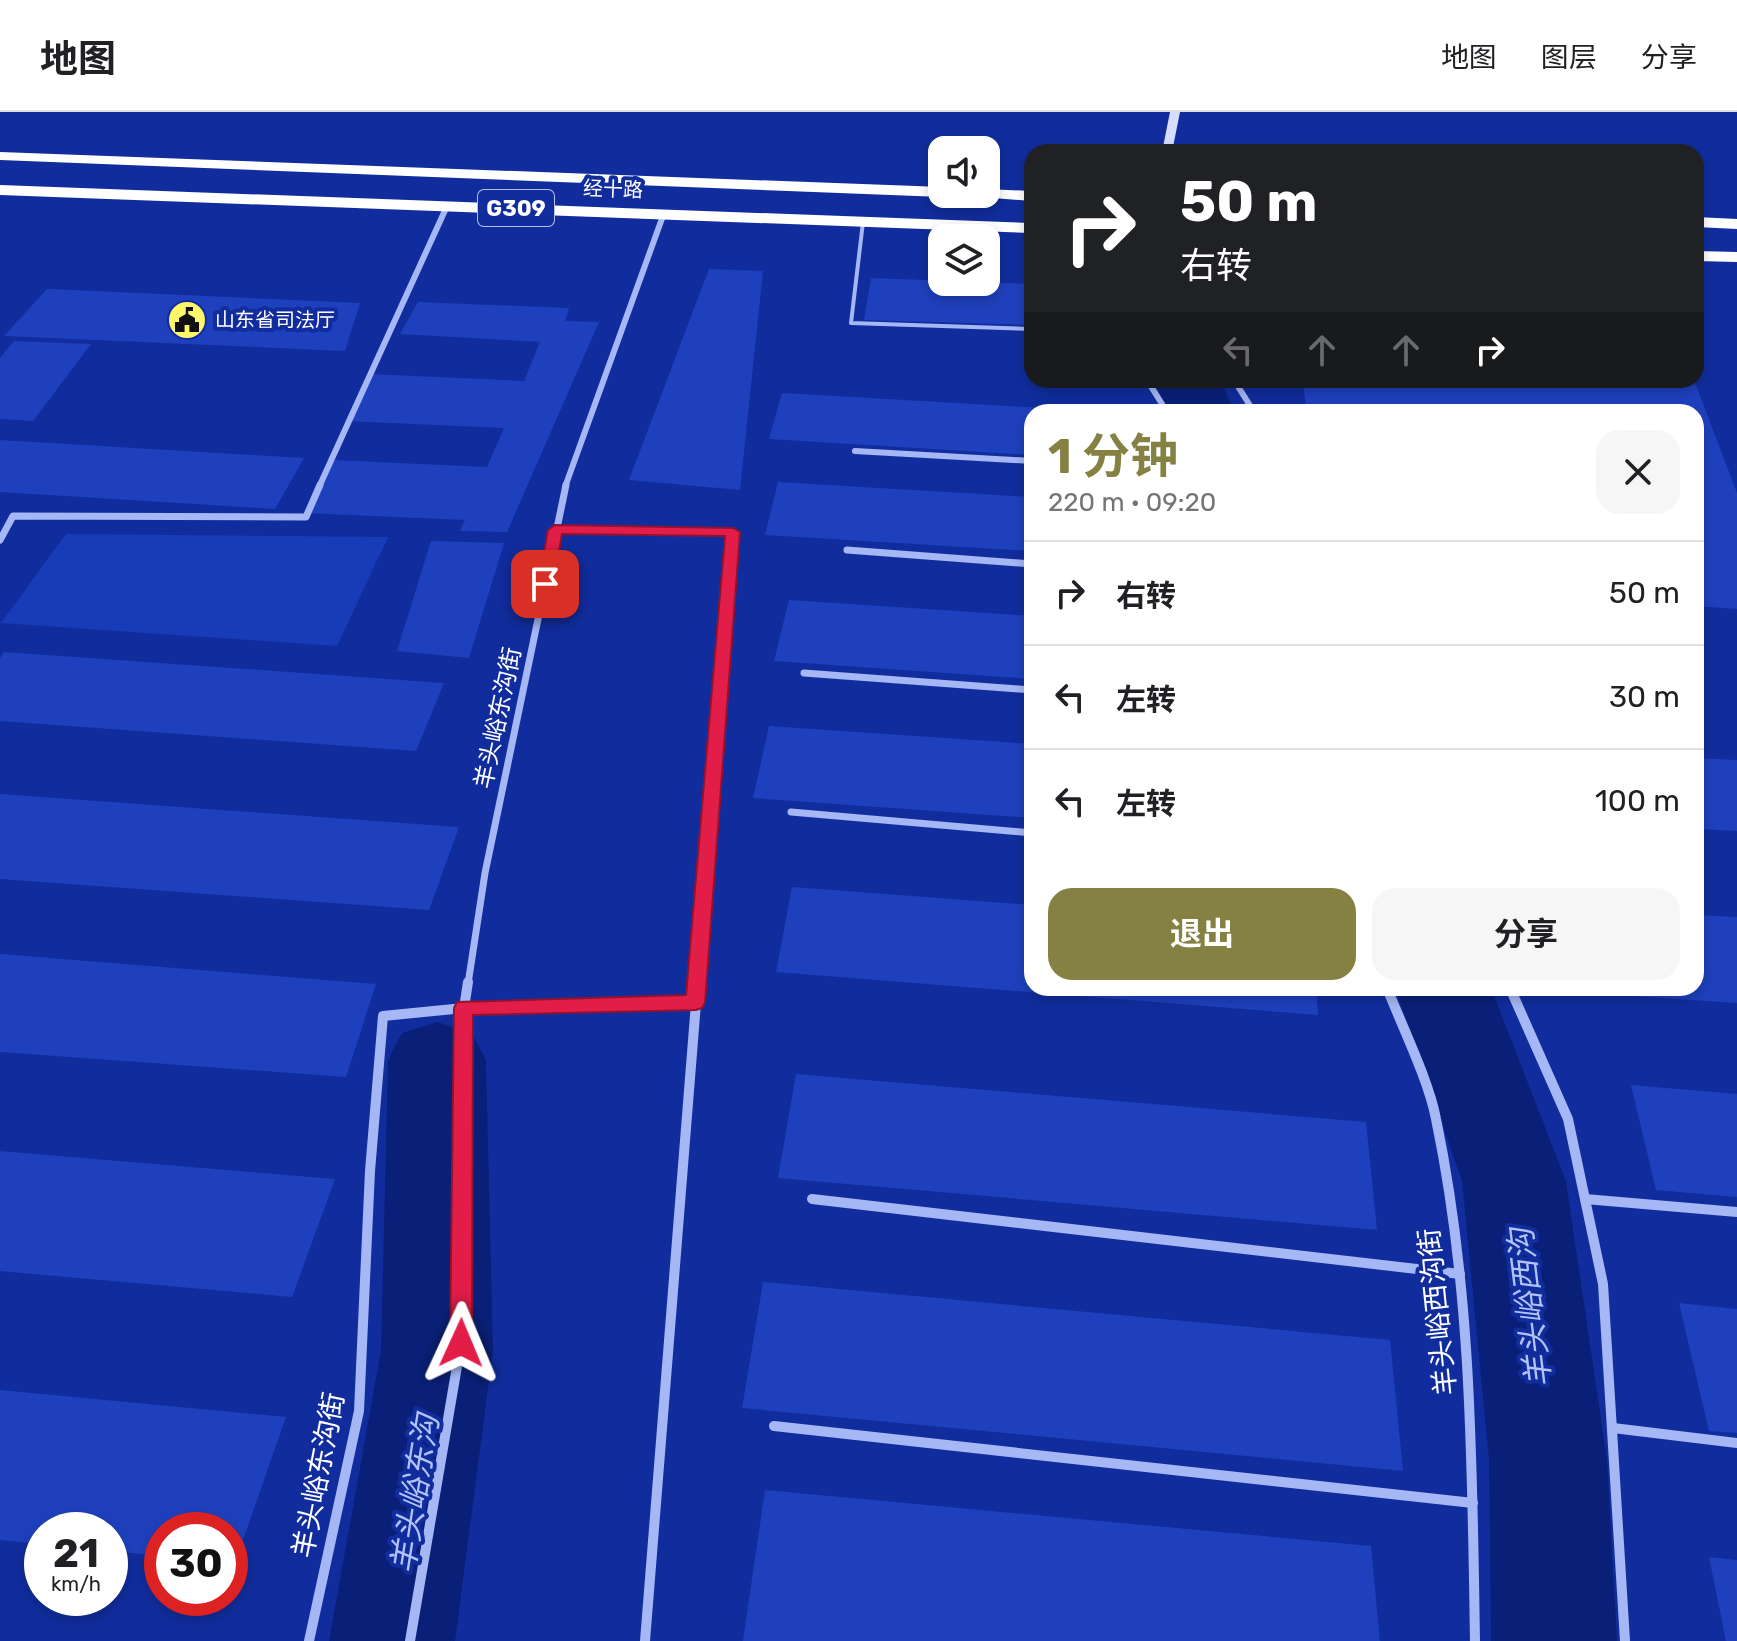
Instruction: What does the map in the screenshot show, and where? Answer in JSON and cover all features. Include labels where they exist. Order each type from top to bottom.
[{"type":"highway","name":"经十路","points":[[0,156],[928,191]]},
{"type":"highway","name":"经十路","points":[[0,190],[1024,228]]},
{"type":"highway","points":[[1000,195],[1024,196]]},
{"type":"highway","points":[[1704,222],[1737,224]]},
{"type":"highway","points":[[1704,256],[1737,257]]},
{"type":"street","points":[[1169,144],[1175,112]]},
{"type":"street","points":[[0,540],[13,516],[306,517],[447,206]]},
{"type":"street","name":"羊头峪东沟街","points":[[410,1641],[461,1343],[464,1008],[485,873],[530,665],[562,496],[664,213]]},
{"type":"street","points":[[855,451],[1024,461]]},
{"type":"street","points":[[555,530],[733,532],[645,1641]]},
{"type":"street","points":[[847,550],[1024,563]]},
{"type":"street","points":[[804,673],[1024,689]]},
{"type":"street","points":[[791,812],[1024,832]]},
{"type":"street","name":"羊头峪西沟街","points":[[1390,996],[1436,1116],[1460,1274],[1471,1405],[1475,1641]]},
{"type":"street","points":[[1514,996],[1568,1119],[1603,1284],[1625,1641]]},
{"type":"street","points":[[464,1008],[696,1003]]},
{"type":"street","name":"羊头峪东沟街","points":[[309,1641],[359,1411],[370,1171],[383,1016],[464,1008]]},
{"type":"street","points":[[812,1199],[1460,1274]]},
{"type":"street","points":[[1585,1199],[1737,1212]]},
{"type":"street","points":[[774,1426],[1473,1503]]},
{"type":"street","points":[[1613,1428],[1737,1443]]},
{"type":"lane","points":[[863,222],[851,323],[1024,329]]},
{"type":"shaded area","points":[[66,534],[388,537],[337,646],[1,623]]},
{"type":"building","points":[[709,269],[763,271],[740,490],[629,480]]},
{"type":"building","points":[[871,278],[928,280],[928,296],[1000,296],[1000,283],[1024,284],[1024,325],[864,320]]},
{"type":"building","name":"山东省司法厅","points":[[47,289],[360,303],[345,351],[4,336]]},
{"type":"building","points":[[418,302],[569,308],[565,321],[599,322],[507,532],[460,531],[465,520],[306,513],[332,460],[487,467],[504,428],[345,421],[369,374],[524,381],[540,342],[400,334]]},
{"type":"building","points":[[14,341],[91,344],[33,421],[0,419],[0,358]]},
{"type":"building","points":[[1304,388],[1697,388],[1703,404],[1306,404]]},
{"type":"building","points":[[782,393],[1024,407],[1024,455],[769,439]]},
{"type":"building","points":[[1704,406],[1737,493],[1737,609],[1704,607]]},
{"type":"building","points":[[0,440],[304,458],[275,509],[0,492]]},
{"type":"building","points":[[778,482],[1024,497],[1024,551],[765,535]]},
{"type":"building","points":[[431,541],[504,543],[469,658],[397,651]]},
{"type":"building","points":[[789,600],[1024,615],[1024,678],[774,661]]},
{"type":"building","points":[[4,652],[444,683],[416,751],[0,721],[0,658]]},
{"type":"building","points":[[769,726],[1024,743],[1024,817],[753,798]]},
{"type":"building","points":[[1704,758],[1737,760],[1737,831],[1704,829]]},
{"type":"building","points":[[0,794],[459,827],[429,910],[0,879]]},
{"type":"building","points":[[792,887],[1024,904],[1024,992],[776,972]]},
{"type":"building","points":[[1704,915],[1737,917],[1737,1003],[1634,996],[1704,996]]},
{"type":"building","points":[[0,954],[376,984],[346,1077],[0,1052]]},
{"type":"building","points":[[1079,996],[1317,996],[1318,1015]]},
{"type":"building","points":[[796,1074],[1366,1122],[1377,1230],[778,1178]]},
{"type":"building","points":[[1631,1085],[1737,1094],[1737,1197],[1656,1190]]},
{"type":"building","points":[[0,1151],[335,1179],[292,1297],[0,1271]]},
{"type":"building","points":[[763,1282],[1390,1340],[1403,1471],[742,1408]]},
{"type":"building","points":[[1679,1303],[1737,1309],[1737,1433],[1709,1431]]},
{"type":"building","points":[[0,1390],[286,1417],[248,1526],[248,1512],[144,1512],[144,1554],[128,1553],[128,1512],[24,1512],[24,1542],[0,1540]]},
{"type":"building","points":[[765,1490],[1371,1546],[1380,1641],[743,1641]]},
{"type":"building","points":[[1709,1557],[1737,1560],[1737,1641],[1726,1641]]},
{"type":"waterway","name":"羊头峪西沟","points":[[1190,388],[1198,404]]},
{"type":"waterway","name":"羊头峪西沟","points":[[1446,996],[1514,1181],[1548,1460],[1554,1641]]},
{"type":"waterway","name":"羊头峪东沟","points":[[392,1641],[437,1350],[437,1060]]},
{"type":"place","name":"山东省司法厅","points":[[187,320]]},
{"type":"route","points":[[461,1343],[464,1008],[696,1003],[733,532],[555,530],[545,584]]}]
